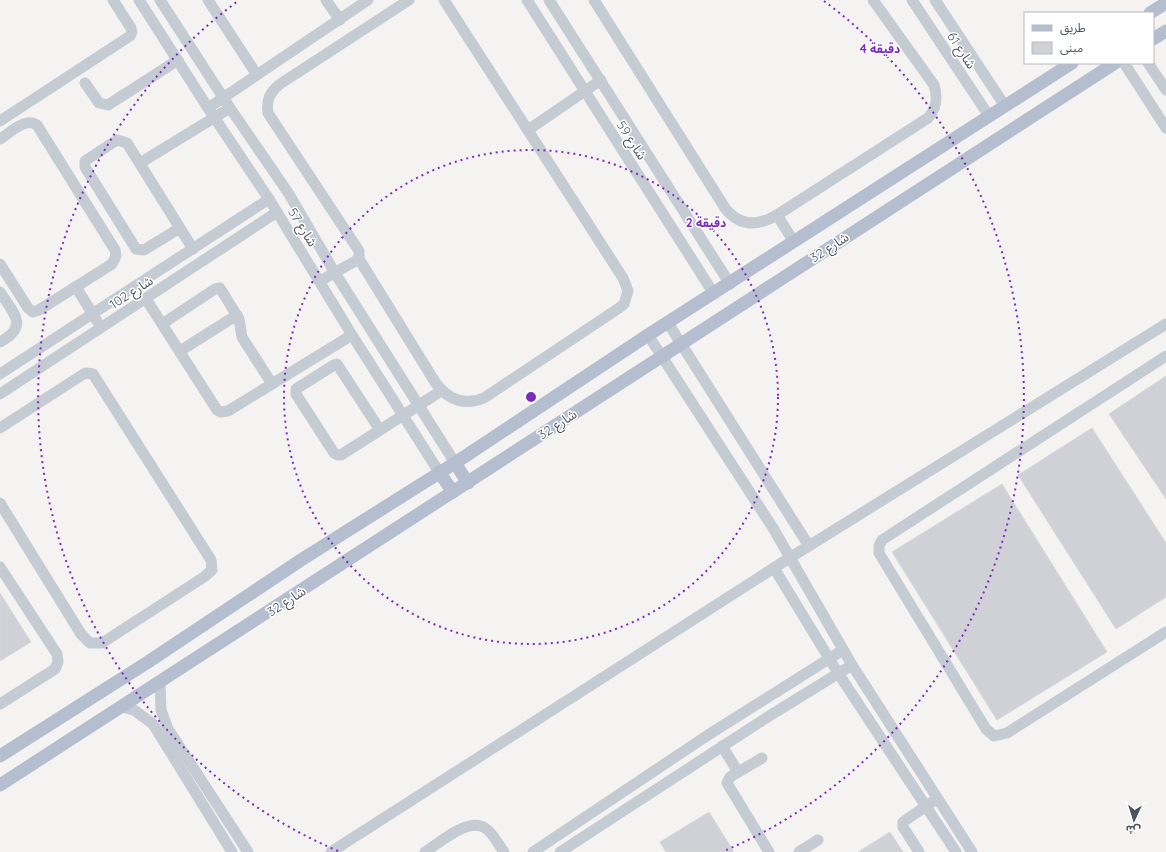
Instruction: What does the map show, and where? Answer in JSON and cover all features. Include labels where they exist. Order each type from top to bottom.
[{"type":"main road","points":[[1152,12],[1166,3]]},
{"type":"main road","points":[[1154,38],[1166,30]]},
{"type":"main road","name":"شارع 32","points":[[0,756],[148,662],[300,560],[455,463],[648,335],[730,284],[1070,64]]},
{"type":"main road","name":"شارع 32","points":[[0,785],[468,483],[1001,135],[1113,64]]},
{"type":"main road","points":[[1005,106],[1017,125]]},
{"type":"main road","points":[[989,116],[1001,135]]},
{"type":"main road","points":[[455,463],[468,483]]},
{"type":"main road","points":[[440,472],[452,492]]},
{"type":"street","points":[[0,121],[130,36],[132,32],[131,28],[112,0]]},
{"type":"street","name":"شارع 57","points":[[139,0],[214,118],[269,199],[352,335],[440,472]]},
{"type":"street","name":"شارع 57","points":[[160,0],[230,108],[289,194],[335,273],[455,463]]},
{"type":"street","points":[[208,0],[257,75]]},
{"type":"street","points":[[326,0],[340,20]]},
{"type":"street","points":[[208,108],[368,0]]},
{"type":"street","points":[[409,0],[280,84],[270,93],[268,100],[268,113],[358,251],[359,259],[441,391],[457,401],[466,402],[484,398],[619,308],[628,298],[628,291],[623,278],[444,0]]},
{"type":"street","name":"شارع 59","points":[[527,0],[714,294]]},
{"type":"street","name":"شارع 59","points":[[549,0],[730,284]]},
{"type":"street","points":[[594,0],[730,215],[741,222],[753,224],[761,223],[777,215],[928,118],[936,106],[937,99],[934,85],[873,0]]},
{"type":"street","name":"شارع 61","points":[[912,0],[989,116]]},
{"type":"street","name":"شارع 61","points":[[935,0],[1005,106]]},
{"type":"street","points":[[85,83],[99,103],[108,105],[178,60]]},
{"type":"street","points":[[1125,64],[1166,128]]},
{"type":"street","points":[[1149,64],[1166,90]]},
{"type":"street","points":[[528,130],[601,80]]},
{"type":"street","points":[[140,163],[230,108]]},
{"type":"street","points":[[0,139],[25,123],[31,122],[37,125],[115,250],[116,259],[112,264],[76,287],[39,310],[33,312],[28,308],[0,264]]},
{"type":"street","points":[[180,228],[144,250],[136,249],[84,164],[88,158],[114,142],[121,140],[127,143],[140,163],[193,249]]},
{"type":"street","name":"شارع 102","points":[[0,374],[93,315],[269,199]]},
{"type":"street","name":"شارع 102","points":[[0,394],[277,212]]},
{"type":"street","points":[[777,215],[794,242]]},
{"type":"street","points":[[320,281],[359,259]]},
{"type":"street","points":[[76,287],[101,328]]},
{"type":"street","points":[[162,324],[218,288],[223,290],[237,315],[242,337],[272,384]]},
{"type":"street","points":[[0,292],[14,313],[17,323],[14,333],[0,342]]},
{"type":"street","points":[[146,299],[217,410],[221,412],[228,411],[352,335]]},
{"type":"street","points":[[180,351],[237,315]]},
{"type":"street","points":[[668,323],[809,546]]},
{"type":"street","points":[[331,852],[774,568],[1166,324]]},
{"type":"street","points":[[648,335],[791,558],[852,665],[972,852]]},
{"type":"street","points":[[1166,356],[882,540],[879,546],[879,553],[986,729],[994,736],[1007,733],[1166,632]]},
{"type":"street","points":[[380,430],[337,364],[296,389],[296,394],[337,455],[341,455],[441,391]]},
{"type":"street","points":[[0,428],[82,375],[86,373],[92,374],[212,560],[212,570],[209,574],[102,643],[90,643],[85,639],[0,503]]},
{"type":"street","points":[[0,567],[57,654],[58,662],[55,669],[0,704]]},
{"type":"street","points":[[774,568],[838,673],[956,852]]},
{"type":"street","points":[[538,851],[757,704],[843,650]]},
{"type":"street","points":[[560,852],[722,746],[852,665]]},
{"type":"street","points":[[160,683],[161,710],[168,729],[248,852]]},
{"type":"street","points":[[757,704],[766,718]]},
{"type":"street","points":[[121,707],[134,710],[153,724],[232,852]]},
{"type":"street","points":[[722,746],[738,772]]},
{"type":"street","points":[[762,758],[728,779],[727,786],[769,852]]},
{"type":"street","points":[[919,852],[903,827],[903,822],[938,798]]},
{"type":"street","points":[[425,852],[471,824],[486,828],[504,852]]},
{"type":"street","points":[[799,852],[818,840]]},
{"type":"building","points":[[1166,376],[1166,499],[1109,414]]},
{"type":"building","points":[[1092,428],[1166,543],[1166,597],[1116,629],[1018,475]]},
{"type":"building","points":[[1002,484],[1107,652],[997,720],[892,552]]},
{"type":"building","points":[[0,593],[31,642],[0,661]]},
{"type":"building","points":[[709,812],[734,852],[666,852],[660,842]]},
{"type":"building","points":[[890,832],[903,852],[858,852]]}]
